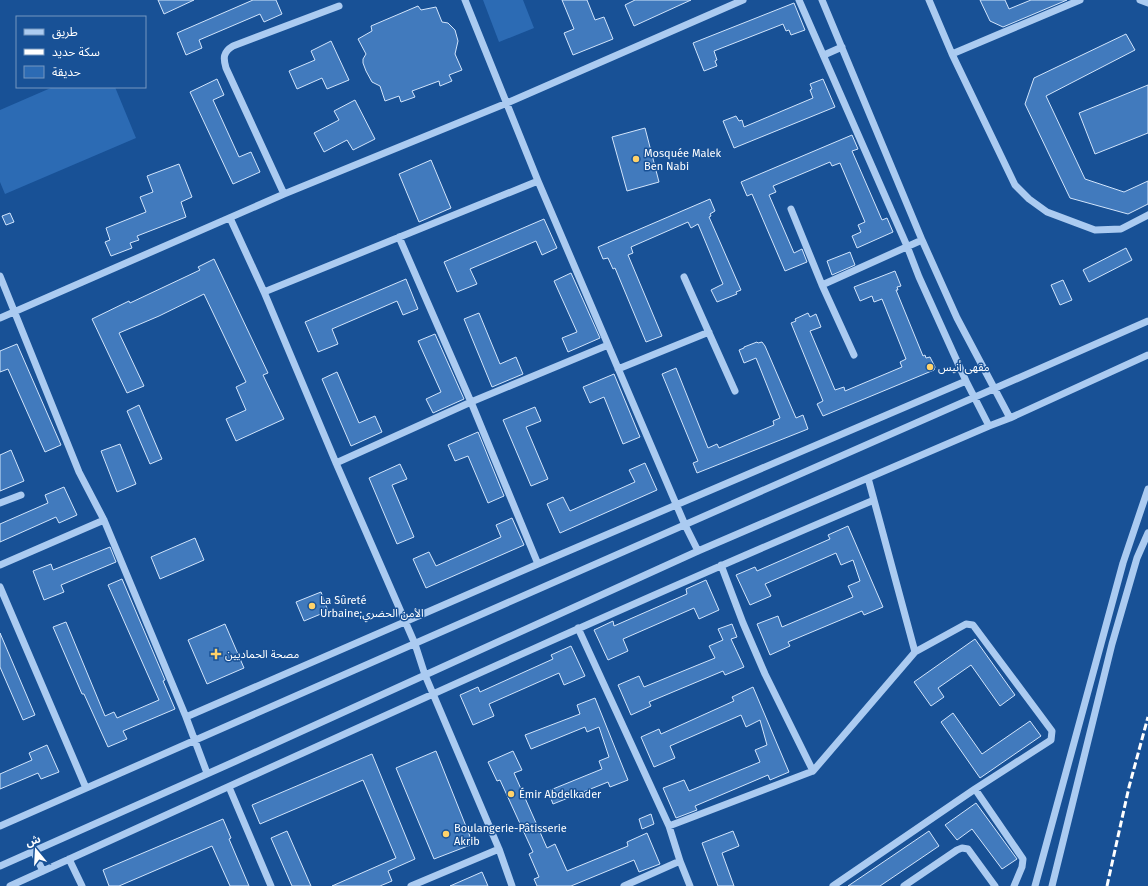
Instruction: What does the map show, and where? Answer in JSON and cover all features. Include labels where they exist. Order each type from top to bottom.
[{"type":"street","points":[[465,0],[538,181],[685,525],[698,551]]},
{"type":"street","points":[[0,318],[284,194],[507,103],[731,2],[743,0]]},
{"type":"street","points":[[799,0],[907,246],[919,277],[966,381],[989,426]]},
{"type":"street","points":[[822,0],[922,240],[957,318],[1010,418]]},
{"type":"street","points":[[929,0],[952,54],[1015,185],[1029,199],[1047,212],[1095,230],[1121,229],[1148,215]]},
{"type":"street","points":[[952,54],[1080,0]]},
{"type":"street","points":[[1140,0],[1148,3]]},
{"type":"street","points":[[284,194],[226,68],[224,56],[228,49],[233,46],[339,6]]},
{"type":"street","points":[[824,55],[842,48]]},
{"type":"street","points":[[264,292],[538,181]]},
{"type":"street","points":[[791,209],[822,285],[854,355]]},
{"type":"street","points":[[230,218],[264,292],[336,464],[415,644],[425,675],[499,849],[512,886]]},
{"type":"street","points":[[399,237],[471,402],[538,564]]},
{"type":"street","points":[[822,285],[922,240]]},
{"type":"street","points":[[0,276],[79,472],[104,520],[186,717],[207,773]]},
{"type":"street","points":[[684,277],[734,391]]},
{"type":"street","points":[[0,826],[1148,321]]},
{"type":"street","points":[[618,369],[709,332]]},
{"type":"street","points":[[336,464],[471,402],[608,345]]},
{"type":"street","points":[[0,866],[698,551],[1010,418],[1148,355]]},
{"type":"street","points":[[186,717],[677,504],[966,381]]},
{"type":"street","points":[[868,478],[915,652]]},
{"type":"street","points":[[1035,886],[1123,563],[1148,489]]},
{"type":"street","points":[[0,503],[21,495]]},
{"type":"street","points":[[10,886],[578,628],[874,500]]},
{"type":"street","points":[[0,565],[104,520]]},
{"type":"street","points":[[1052,886],[1112,644],[1137,558],[1148,533]]},
{"type":"street","points":[[721,565],[743,623],[765,674],[812,771]]},
{"type":"street","points":[[0,588],[86,788]]},
{"type":"street","points":[[669,826],[812,771],[915,652],[966,624],[973,625],[1052,731],[1051,740],[975,789],[833,886]]},
{"type":"street","points":[[578,628],[669,826],[690,886]]},
{"type":"street","points":[[229,787],[271,886]]},
{"type":"street","points":[[975,789],[1023,859],[1022,867],[1014,886]]},
{"type":"street","points":[[904,886],[962,848],[968,849],[995,886]]},
{"type":"street","points":[[411,886],[499,849]]},
{"type":"street","points":[[33,851],[43,871]]},
{"type":"street","points":[[69,859],[82,886]]},
{"type":"street","points":[[624,886],[680,861]]},
{"type":"green space","points":[[483,0],[523,0],[534,28],[499,42]]},
{"type":"green space","points":[[51,88],[115,88],[136,138],[5,194],[0,182],[0,110]]},
{"type":"building","points":[[158,0],[194,0],[164,14]]},
{"type":"building","points":[[253,0],[276,0],[282,14],[264,22],[260,14],[199,40],[202,48],[186,55],[177,33]]},
{"type":"building","points":[[562,0],[587,0],[595,20],[604,17],[613,39],[573,55],[564,33],[574,29]]},
{"type":"building","points":[[635,0],[691,0],[634,26],[625,5]]},
{"type":"building","points":[[980,0],[1005,0],[1009,9],[1031,0],[1067,0],[1003,27],[990,21]]},
{"type":"building","points":[[794,3],[805,30],[791,35],[789,30],[786,31],[783,24],[714,51],[717,66],[704,71],[693,43]]},
{"type":"building","points":[[418,6],[421,10],[436,7],[442,22],[448,23],[455,30],[458,41],[455,54],[462,70],[449,75],[452,81],[440,86],[439,81],[412,91],[415,97],[401,102],[399,96],[385,101],[380,86],[372,82],[366,71],[363,59],[366,54],[358,39],[372,31],[371,26]]},
{"type":"building","points":[[1126,34],[1135,50],[1046,96],[1085,179],[1124,192],[1148,181],[1148,204],[1128,214],[1070,198],[1025,104],[1034,78]]},
{"type":"building","points":[[331,41],[349,80],[327,89],[322,78],[297,89],[289,71],[315,60],[311,51]]},
{"type":"building","points":[[217,79],[224,95],[213,100],[239,157],[251,152],[260,172],[233,184],[190,92]]},
{"type":"building","points":[[823,79],[835,107],[734,148],[723,121],[736,116],[739,121],[742,120],[744,127],[813,98],[810,90],[812,89],[810,84]]},
{"type":"building","points":[[1148,85],[1148,133],[1095,154],[1079,113]]},
{"type":"building","points":[[355,100],[375,139],[353,150],[347,140],[324,152],[314,133],[339,120],[334,111]]},
{"type":"building","name":"Mosquée Malek Ben Nabi","points":[[645,128],[659,182],[627,191],[612,137]]},
{"type":"building","points":[[852,135],[858,149],[852,151],[882,220],[887,218],[893,232],[857,248],[852,236],[861,232],[858,225],[865,222],[840,163],[832,166],[830,162],[773,186],[776,192],[769,195],[794,253],[802,249],[807,262],[785,271],[752,194],[747,196],[741,182]]},
{"type":"building","points":[[431,160],[451,208],[419,222],[399,174]]},
{"type":"building","points":[[179,164],[192,197],[181,202],[186,217],[137,236],[139,240],[130,243],[132,248],[111,256],[105,242],[110,240],[106,228],[146,212],[140,197],[153,192],[147,176]]},
{"type":"building","points":[[710,199],[715,211],[710,214],[711,216],[709,217],[741,290],[736,292],[737,294],[717,302],[711,290],[723,284],[698,224],[691,228],[688,222],[631,247],[633,253],[628,255],[662,336],[646,342],[615,268],[613,269],[608,258],[603,259],[598,247]]},
{"type":"building","points":[[10,213],[14,222],[6,225],[2,216]]},
{"type":"building","points":[[544,219],[557,248],[542,255],[536,241],[470,269],[477,284],[457,292],[444,262]]},
{"type":"building","points":[[1126,248],[1132,260],[1089,282],[1083,270]]},
{"type":"building","points":[[850,252],[855,265],[832,275],[827,261]]},
{"type":"building","points":[[214,259],[268,373],[263,375],[284,419],[236,441],[226,419],[246,410],[236,387],[246,382],[204,294],[159,316],[119,333],[144,386],[127,393],[92,319],[200,270],[198,267]]},
{"type":"building","points":[[895,271],[901,286],[897,287],[898,290],[896,290],[923,356],[925,355],[926,358],[930,357],[935,367],[934,370],[823,416],[817,404],[823,401],[791,323],[796,321],[795,319],[808,313],[810,317],[816,314],[821,327],[810,331],[835,390],[844,387],[845,391],[902,367],[900,362],[906,359],[882,299],[874,302],[872,296],[860,301],[854,287]]},
{"type":"building","points":[[571,273],[600,338],[568,352],[562,338],[577,332],[554,281]]},
{"type":"building","points":[[406,279],[418,309],[403,315],[397,301],[332,329],[338,344],[318,352],[305,322]]},
{"type":"building","points":[[1063,280],[1072,300],[1060,305],[1051,285]]},
{"type":"building","points":[[479,313],[500,364],[516,357],[523,374],[492,387],[464,319]]},
{"type":"building","points":[[435,334],[464,399],[433,413],[426,399],[441,392],[418,341]]},
{"type":"building","points":[[757,342],[762,342],[765,346],[796,418],[803,415],[808,429],[697,473],[693,463],[698,461],[662,374],[676,368],[708,448],[717,444],[719,448],[774,425],[773,421],[780,418],[756,358],[744,363],[739,350]]},
{"type":"building","points":[[17,344],[61,445],[45,452],[8,369],[0,372],[0,351]]},
{"type":"building","points":[[337,372],[359,423],[375,416],[382,432],[351,446],[322,379]]},
{"type":"building","points":[[614,374],[640,437],[623,444],[604,397],[590,403],[583,387]]},
{"type":"building","points":[[139,405],[162,459],[150,464],[127,411]]},
{"type":"building","points":[[535,407],[541,421],[526,427],[548,479],[531,486],[503,420]]},
{"type":"building","points":[[478,432],[504,496],[488,503],[468,456],[455,461],[448,445]]},
{"type":"building","points":[[120,444],[136,484],[117,492],[101,451]]},
{"type":"building","points":[[11,450],[24,481],[0,491],[0,455]]},
{"type":"building","points":[[645,463],[657,490],[560,533],[547,504],[563,497],[570,511],[635,482],[629,470]]},
{"type":"building","points":[[400,464],[407,479],[392,485],[414,537],[397,544],[369,478]]},
{"type":"building","points":[[64,487],[77,515],[59,523],[56,517],[0,542],[0,524],[48,503],[45,495]]},
{"type":"building","points":[[512,518],[524,545],[426,588],[413,559],[429,552],[436,566],[501,537],[496,525]]},
{"type":"building","points":[[848,526],[883,607],[864,615],[862,611],[788,642],[790,646],[770,655],[757,624],[778,616],[782,627],[853,597],[848,586],[860,581],[853,560],[841,565],[836,553],[765,584],[771,596],[750,605],[736,575],[755,567],[757,571],[830,539],[828,535]]},
{"type":"building","points":[[195,538],[204,560],[160,579],[151,557]]},
{"type":"building","points":[[110,547],[116,562],[61,585],[64,592],[44,600],[33,571],[51,564],[53,570]]},
{"type":"building","points":[[122,579],[165,680],[163,681],[175,709],[123,731],[127,739],[108,747],[84,694],[82,694],[53,627],[66,622],[105,716],[114,712],[117,718],[159,700],[108,585]]},
{"type":"building","points":[[706,580],[719,610],[699,619],[694,608],[623,639],[628,651],[608,660],[594,630],[613,621],[614,626],[687,594],[686,589]]},
{"type":"building","name":"La Sûreté Urbaine;الأمن الحضري","points":[[321,592],[328,611],[304,621],[296,602]]},
{"type":"building","name":"مصحة الحماديين","points":[[225,624],[244,668],[207,684],[188,640]]},
{"type":"building","points":[[732,624],[737,637],[731,639],[744,667],[725,675],[723,671],[649,702],[651,706],[631,715],[618,685],[639,676],[644,687],[715,658],[709,646],[723,640],[718,629]]},
{"type":"building","points":[[0,633],[35,715],[23,720],[0,667]]},
{"type":"building","points":[[975,639],[1015,695],[1000,706],[971,665],[938,688],[944,697],[931,706],[914,682]]},
{"type":"building","points":[[571,646],[585,676],[564,685],[559,673],[489,704],[494,716],[473,725],[460,695],[478,687],[480,692],[553,659],[551,655]]},
{"type":"building","points":[[753,687],[789,772],[770,780],[768,775],[695,806],[697,810],[676,818],[663,788],[684,780],[689,791],[760,762],[755,750],[767,745],[760,720],[746,727],[741,715],[670,746],[675,758],[654,767],[641,737],[659,729],[661,734],[734,701],[732,697]]},
{"type":"building","points":[[595,698],[628,780],[610,787],[608,782],[553,804],[548,791],[602,769],[599,761],[609,757],[599,727],[587,732],[585,727],[531,749],[525,735],[580,714],[577,705]]},
{"type":"building","points":[[953,713],[982,754],[1030,721],[1041,736],[980,778],[941,722]]},
{"type":"building","points":[[47,745],[59,772],[41,779],[38,773],[0,789],[0,774],[32,760],[29,753]]},
{"type":"building","points":[[436,751],[473,844],[434,859],[396,768]]},
{"type":"building","points":[[513,751],[522,770],[514,773],[547,848],[555,844],[567,871],[628,846],[627,842],[647,833],[660,864],[639,872],[634,860],[571,886],[537,886],[534,879],[539,877],[529,854],[533,852],[500,780],[497,781],[488,762]]},
{"type":"building","points":[[372,754],[415,859],[388,871],[392,881],[380,886],[332,886],[396,858],[363,780],[260,824],[252,805]]},
{"type":"building","points":[[976,803],[1017,859],[1002,869],[972,829],[957,840],[945,825]]},
{"type":"building","points":[[651,814],[654,824],[642,829],[639,819]]},
{"type":"building","points":[[223,819],[231,838],[229,839],[249,886],[230,886],[212,846],[119,886],[109,886],[103,870]]},
{"type":"building","points":[[287,831],[311,886],[292,886],[271,838]]},
{"type":"building","points":[[733,831],[739,846],[722,853],[734,886],[718,886],[702,843]]},
{"type":"building","points":[[929,831],[939,846],[880,886],[848,886]]},
{"type":"building","points":[[482,872],[488,886],[450,886]]},
{"type":"railway","points":[[1107,886],[1129,787],[1148,717]]},
{"type":"place","name":"Mosquée Malek Ben Nabi","points":[[636,159]]},
{"type":"place","name":"مقهى أنيس","points":[[930,367]]},
{"type":"place","name":"La Sûreté Urbaine;الأمن الحضري","points":[[312,606]]},
{"type":"place","name":"مصحة الحماديين","points":[[216,654]]},
{"type":"place","name":"Émir Abdelkader","points":[[511,794]]},
{"type":"place","name":"Boulangerie-Pâtisserie Akrib","points":[[446,834]]}]
